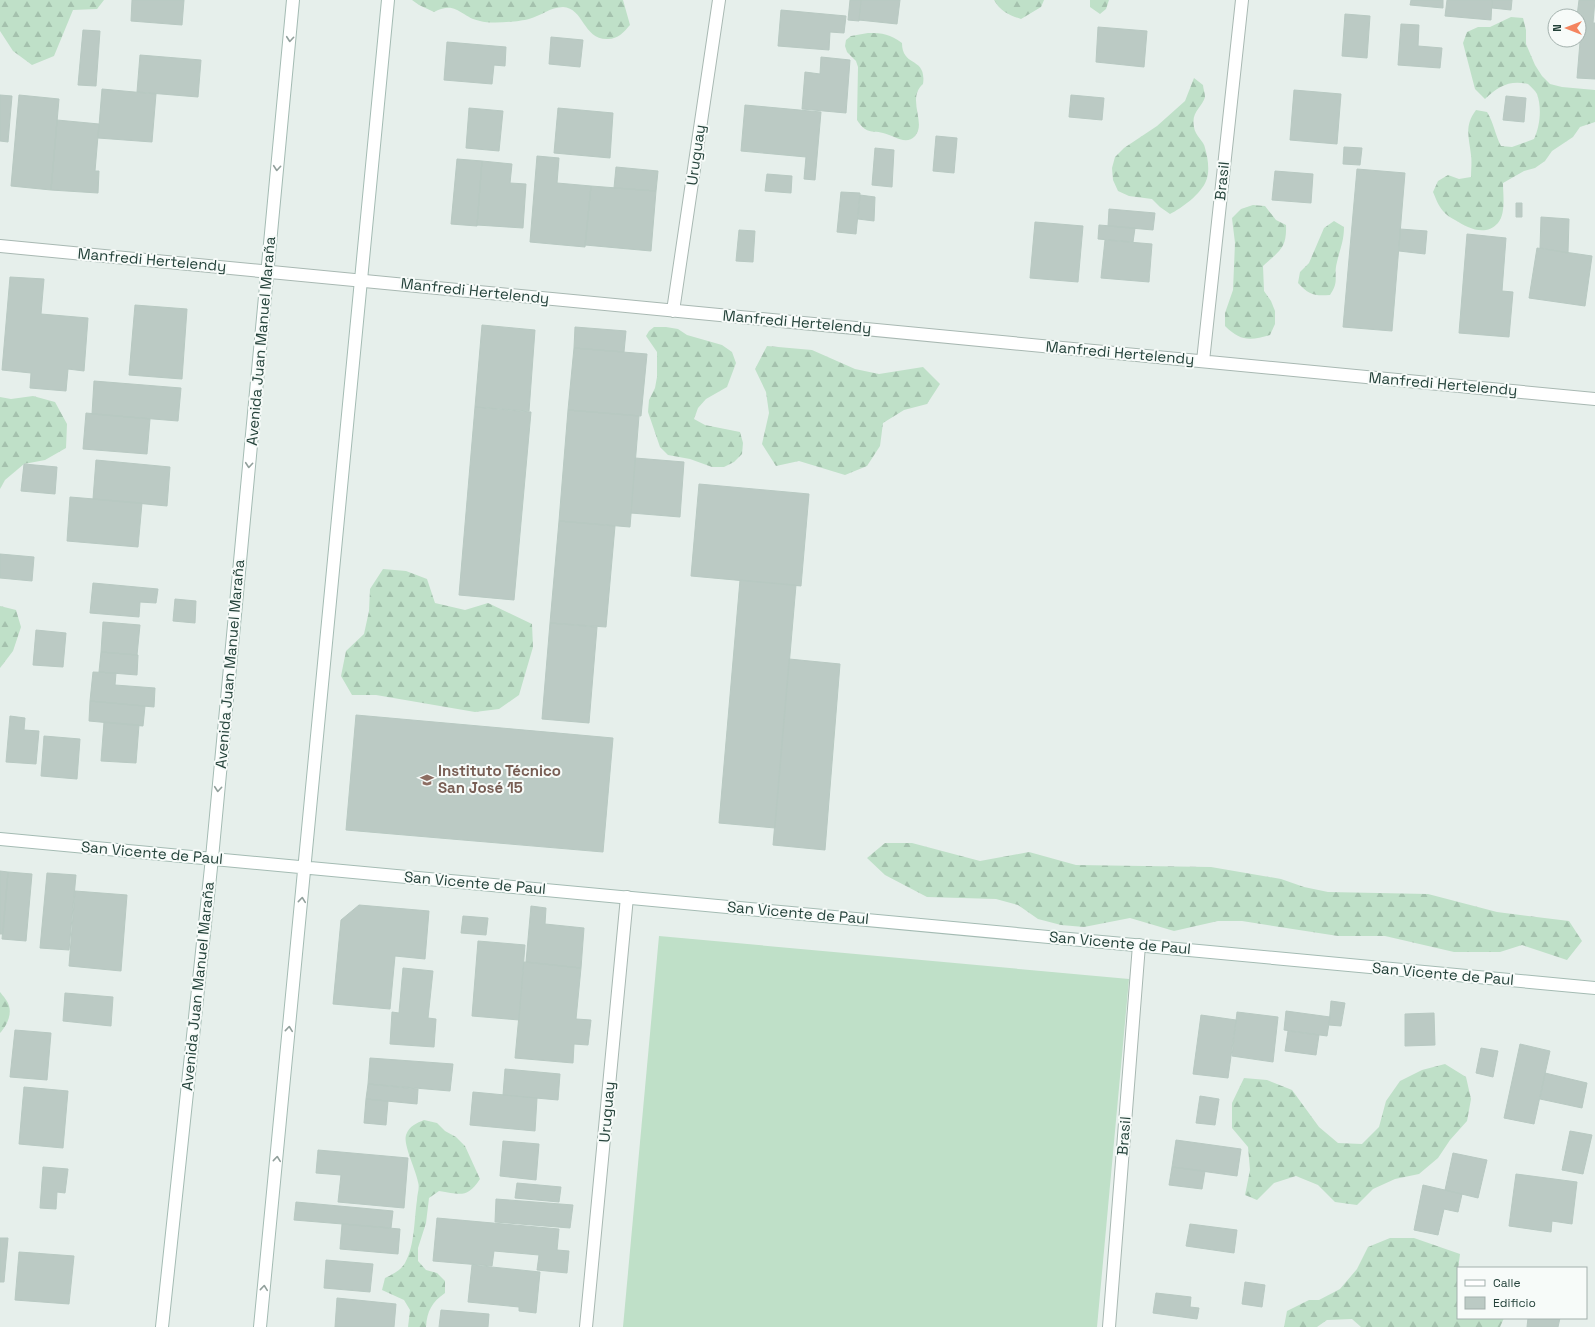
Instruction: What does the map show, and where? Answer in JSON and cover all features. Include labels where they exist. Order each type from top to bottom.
[{"type":"street","name":"Avenida Juan Manuel Maraña","points":[[162,1327],[212,858],[293,0]]},
{"type":"street","points":[[260,1327],[388,0]]},
{"type":"street","name":"Uruguay","points":[[673,311],[719,0]]},
{"type":"street","name":"Brasil","points":[[1203,361],[1242,0]]},
{"type":"street","name":"Manfredi Hertelendy","points":[[0,246],[1595,399]]},
{"type":"street","name":"San Vicente de Paul","points":[[0,839],[1595,988]]},
{"type":"street","name":"Uruguay","points":[[586,1327],[627,897]]},
{"type":"street","name":"Brasil","points":[[1108,1327],[1139,945]]},
{"type":"green space","points":[[0,0],[104,0],[97,9],[73,10],[54,56],[32,65],[13,51],[0,31]]},
{"type":"green space","points":[[412,0],[623,0],[630,25],[623,33],[612,39],[608,39],[593,35],[575,13],[570,9],[563,7],[554,8],[533,18],[524,20],[490,22],[473,19],[458,10],[448,8],[434,12]]},
{"type":"green space","points":[[994,0],[1044,0],[1041,7],[1021,19],[1006,12],[999,7]]},
{"type":"green space","points":[[1090,0],[1109,0],[1106,9],[1100,14],[1090,7]]},
{"type":"green space","points":[[1511,17],[1523,18],[1526,30],[1526,44],[1535,65],[1542,76],[1550,84],[1562,87],[1595,90],[1595,122],[1580,127],[1573,137],[1552,151],[1545,161],[1535,168],[1524,171],[1503,183],[1504,204],[1501,219],[1488,230],[1476,230],[1465,226],[1446,214],[1438,204],[1433,192],[1438,181],[1448,175],[1459,179],[1471,177],[1468,132],[1470,121],[1476,110],[1487,112],[1501,146],[1512,147],[1534,139],[1538,128],[1540,111],[1539,99],[1535,91],[1528,84],[1515,83],[1500,87],[1485,99],[1475,89],[1463,43],[1467,32],[1478,27],[1490,27]]},
{"type":"green space","points":[[878,33],[898,40],[902,43],[903,51],[906,56],[921,69],[923,84],[918,90],[916,97],[919,124],[918,131],[911,139],[899,139],[883,133],[867,130],[857,120],[858,67],[856,61],[847,52],[845,46],[846,40],[851,36]]},
{"type":"green space","points":[[1194,78],[1203,85],[1205,94],[1204,101],[1195,113],[1193,122],[1195,130],[1205,148],[1208,160],[1208,173],[1204,186],[1196,196],[1170,214],[1152,199],[1129,196],[1118,191],[1113,180],[1112,168],[1115,157],[1124,148],[1157,126],[1185,101]]},
{"type":"green space","points":[[1253,205],[1265,206],[1276,220],[1286,225],[1286,233],[1281,249],[1263,266],[1264,291],[1271,301],[1275,311],[1275,324],[1270,335],[1251,339],[1236,335],[1225,326],[1225,313],[1233,290],[1235,243],[1232,218],[1241,209]]},
{"type":"green space","points":[[1334,221],[1344,227],[1343,241],[1336,267],[1335,286],[1330,295],[1312,294],[1298,283],[1300,272],[1309,263],[1324,228]]},
{"type":"green space","points":[[654,327],[678,329],[687,335],[722,345],[732,352],[736,363],[727,387],[706,399],[698,408],[694,419],[705,425],[740,432],[743,443],[742,454],[734,462],[724,467],[712,467],[690,459],[668,455],[660,447],[648,412],[649,400],[655,388],[657,377],[657,352],[646,336]]},
{"type":"green space","points":[[767,346],[812,350],[855,369],[879,374],[923,367],[940,384],[927,404],[904,410],[883,423],[880,446],[867,466],[845,475],[799,461],[776,466],[762,444],[769,413],[766,392],[755,369]]},
{"type":"green space","points":[[33,396],[55,402],[67,424],[66,448],[45,460],[24,464],[5,480],[0,489],[0,397],[11,399]]},
{"type":"green space","points":[[383,569],[406,571],[427,579],[435,603],[465,610],[488,603],[532,624],[533,647],[519,695],[499,709],[475,712],[376,695],[352,695],[341,676],[346,651],[364,634],[369,611],[370,589]]},
{"type":"green space","points":[[0,606],[16,610],[21,627],[13,651],[0,668]]},
{"type":"green space","points":[[885,843],[912,843],[980,861],[1029,852],[1076,865],[1211,867],[1281,879],[1304,887],[1328,892],[1428,894],[1497,912],[1569,921],[1582,941],[1567,960],[1522,945],[1500,952],[1454,952],[1385,936],[1338,936],[1242,921],[1218,921],[1174,931],[1130,918],[1084,927],[1061,925],[1038,919],[1018,905],[996,899],[927,897],[885,875],[867,858]]},
{"type":"green space","points":[[659,936],[1129,979],[1097,1327],[623,1327]]},
{"type":"green space","points":[[0,992],[8,1002],[10,1013],[8,1021],[0,1033]]},
{"type":"green space","points":[[1445,1064],[1466,1077],[1471,1099],[1467,1121],[1450,1140],[1438,1158],[1419,1174],[1395,1179],[1373,1189],[1357,1205],[1335,1202],[1318,1185],[1296,1176],[1274,1183],[1257,1200],[1245,1195],[1250,1170],[1248,1147],[1232,1128],[1232,1103],[1244,1078],[1267,1080],[1292,1090],[1319,1127],[1338,1143],[1362,1144],[1379,1127],[1386,1101],[1400,1081],[1422,1070]]},
{"type":"green space","points":[[424,1120],[437,1123],[445,1131],[456,1137],[465,1146],[480,1179],[471,1190],[462,1194],[439,1191],[429,1198],[426,1223],[418,1248],[418,1261],[426,1270],[437,1273],[445,1281],[445,1293],[431,1307],[426,1327],[408,1327],[410,1310],[404,1300],[382,1290],[385,1278],[403,1266],[411,1248],[419,1186],[406,1145],[406,1135],[411,1127]]},
{"type":"green space","points":[[1390,1238],[1414,1238],[1460,1254],[1458,1267],[1457,1267],[1457,1319],[1504,1319],[1500,1327],[1361,1327],[1352,1319],[1327,1320],[1317,1327],[1284,1327],[1287,1311],[1309,1300],[1319,1300],[1340,1289],[1357,1269],[1368,1247]]},
{"type":"building","points":[[132,0],[184,0],[182,25],[131,21]]},
{"type":"building","points":[[850,0],[861,0],[859,21],[848,20]]},
{"type":"building","points":[[861,0],[900,0],[897,24],[859,20]]},
{"type":"building","points":[[1411,0],[1443,0],[1443,8],[1410,5]]},
{"type":"building","points":[[1447,0],[1492,0],[1491,20],[1445,16]]},
{"type":"building","points":[[1492,0],[1512,0],[1511,10],[1492,8]]},
{"type":"building","points":[[1579,0],[1595,0],[1593,23],[1595,23],[1595,79],[1577,78],[1580,48],[1587,48],[1587,8],[1578,8]]},
{"type":"building","points":[[781,10],[846,16],[844,33],[830,32],[829,50],[778,46]]},
{"type":"building","points":[[1345,14],[1370,16],[1367,58],[1342,56]]},
{"type":"building","points":[[1401,24],[1419,25],[1418,46],[1442,48],[1440,68],[1398,65]]},
{"type":"building","points":[[1098,27],[1147,31],[1144,67],[1096,62]]},
{"type":"building","points":[[83,30],[100,31],[96,86],[78,85]]},
{"type":"building","points":[[551,37],[583,40],[580,67],[549,64]]},
{"type":"building","points":[[447,42],[506,47],[505,66],[494,65],[492,84],[444,80]]},
{"type":"building","points":[[140,55],[201,60],[198,97],[137,92]]},
{"type":"building","points":[[821,57],[850,60],[846,113],[802,109],[805,72],[820,74]]},
{"type":"building","points":[[102,89],[156,94],[152,142],[98,138]]},
{"type":"building","points":[[1294,90],[1341,94],[1337,144],[1290,140]]},
{"type":"building","points":[[0,95],[12,96],[8,142],[0,141]]},
{"type":"building","points":[[19,95],[59,99],[51,190],[11,186]]},
{"type":"building","points":[[1071,95],[1104,98],[1102,120],[1069,117]]},
{"type":"building","points":[[1506,96],[1526,98],[1524,122],[1503,120]]},
{"type":"building","points":[[745,105],[821,112],[815,180],[804,179],[806,157],[741,151]]},
{"type":"building","points":[[469,108],[503,111],[499,151],[466,148]]},
{"type":"building","points":[[558,108],[613,113],[610,158],[554,153]]},
{"type":"building","points":[[57,120],[99,124],[95,171],[99,171],[98,193],[51,190]]},
{"type":"building","points":[[936,136],[957,138],[954,173],[933,171]]},
{"type":"building","points":[[1344,147],[1362,148],[1360,165],[1343,164]]},
{"type":"building","points":[[875,148],[894,150],[892,187],[872,185]]},
{"type":"building","points":[[537,156],[559,158],[557,183],[591,186],[585,247],[530,242]]},
{"type":"building","points":[[457,159],[482,161],[477,226],[451,224]]},
{"type":"building","points":[[482,161],[512,164],[510,183],[526,184],[523,228],[477,225]]},
{"type":"building","points":[[616,167],[658,171],[656,191],[614,188]]},
{"type":"building","points":[[1357,169],[1405,173],[1392,331],[1343,327]]},
{"type":"building","points":[[1275,171],[1313,174],[1311,203],[1272,200]]},
{"type":"building","points":[[767,174],[792,176],[791,193],[765,191]]},
{"type":"building","points":[[591,186],[656,191],[651,251],[585,245]]},
{"type":"building","points":[[841,192],[860,193],[856,234],[837,232]]},
{"type":"building","points":[[860,195],[875,197],[874,221],[858,219]]},
{"type":"building","points":[[1516,203],[1522,203],[1522,217],[1516,217]]},
{"type":"building","points":[[1109,209],[1155,213],[1153,230],[1108,226]]},
{"type":"building","points":[[1541,217],[1569,219],[1568,253],[1540,248]]},
{"type":"building","points":[[1035,222],[1083,226],[1078,282],[1030,278]]},
{"type":"building","points":[[1099,225],[1135,228],[1133,242],[1098,239]]},
{"type":"building","points":[[1400,229],[1427,231],[1425,254],[1399,251]]},
{"type":"building","points":[[739,230],[755,231],[753,262],[736,261]]},
{"type":"building","points":[[1467,234],[1506,238],[1502,291],[1513,292],[1509,337],[1459,333]]},
{"type":"building","points":[[1105,240],[1152,244],[1149,282],[1101,278]]},
{"type":"building","points":[[1537,248],[1592,256],[1585,306],[1529,298]]},
{"type":"building","points":[[10,277],[44,279],[41,314],[88,318],[84,371],[68,369],[66,391],[30,388],[31,373],[2,370]]},
{"type":"building","points":[[135,305],[187,309],[182,379],[129,375]]},
{"type":"building","points":[[482,325],[535,330],[529,411],[475,407]]},
{"type":"building","points":[[575,327],[626,331],[624,352],[574,348]]},
{"type":"building","points":[[574,348],[647,354],[641,416],[568,410]]},
{"type":"building","points":[[94,381],[181,388],[178,421],[92,414]]},
{"type":"building","points":[[475,407],[531,412],[514,600],[459,595]]},
{"type":"building","points":[[568,410],[639,416],[630,527],[559,521]]},
{"type":"building","points":[[86,413],[150,419],[147,454],[83,449]]},
{"type":"building","points":[[635,458],[684,462],[680,517],[631,513]]},
{"type":"building","points":[[96,460],[170,467],[167,506],[93,499]]},
{"type":"building","points":[[24,464],[57,467],[55,494],[21,491]]},
{"type":"building","points":[[699,484],[809,494],[801,586],[691,576]]},
{"type":"building","points":[[70,497],[142,503],[138,547],[67,541]]},
{"type":"building","points":[[559,521],[615,526],[606,627],[550,623]]},
{"type":"building","points":[[0,554],[34,557],[32,581],[0,578]]},
{"type":"building","points":[[740,580],[796,585],[775,828],[719,823]]},
{"type":"building","points":[[93,583],[158,589],[156,603],[140,602],[139,617],[90,613]]},
{"type":"building","points":[[175,599],[196,601],[195,623],[173,621]]},
{"type":"building","points":[[103,622],[140,625],[137,655],[101,652]]},
{"type":"building","points":[[550,623],[597,627],[589,723],[542,719]]},
{"type":"building","points":[[36,630],[66,633],[63,667],[33,665]]},
{"type":"building","points":[[101,652],[138,655],[137,675],[99,672]]},
{"type":"building","points":[[789,659],[840,664],[825,850],[773,845]]},
{"type":"building","points":[[93,672],[116,673],[115,685],[155,688],[154,707],[90,701]]},
{"type":"building","points":[[90,701],[145,706],[143,726],[89,721]]},
{"type":"building","points":[[356,715],[613,738],[603,852],[346,830]]},
{"type":"building","points":[[10,716],[25,718],[24,730],[39,731],[36,764],[6,762]]},
{"type":"building","points":[[104,722],[139,725],[136,763],[101,761]]},
{"type":"building","points":[[44,736],[80,739],[77,779],[41,776]]},
{"type":"building","points":[[0,871],[8,872],[3,934],[0,934]]},
{"type":"building","points":[[8,872],[32,874],[26,941],[2,939]]},
{"type":"building","points":[[47,873],[76,875],[69,950],[40,948]]},
{"type":"building","points":[[75,891],[127,895],[121,971],[69,966]]},
{"type":"building","points":[[359,905],[429,911],[425,959],[395,956],[390,1009],[333,1004],[341,920]]},
{"type":"building","points":[[531,906],[546,908],[545,924],[584,928],[581,968],[526,962]]},
{"type":"building","points":[[463,916],[488,918],[486,935],[461,933]]},
{"type":"building","points":[[478,941],[525,945],[519,1020],[472,1016]]},
{"type":"building","points":[[524,962],[581,968],[576,1019],[591,1020],[588,1045],[574,1044],[573,1063],[515,1058]]},
{"type":"building","points":[[403,968],[433,971],[428,1018],[436,1019],[434,1047],[390,1044],[392,1012],[399,1013]]},
{"type":"building","points":[[65,993],[113,997],[111,1026],[63,1021]]},
{"type":"building","points":[[1331,1001],[1345,1003],[1341,1026],[1329,1025]]},
{"type":"building","points":[[1286,1011],[1330,1017],[1327,1036],[1284,1030]]},
{"type":"building","points":[[1237,1012],[1278,1017],[1273,1062],[1232,1056]]},
{"type":"building","points":[[1434,1013],[1435,1045],[1405,1046],[1405,1014]]},
{"type":"building","points":[[1201,1015],[1236,1020],[1228,1078],[1193,1074]]},
{"type":"building","points":[[15,1030],[51,1033],[47,1080],[10,1077]]},
{"type":"building","points":[[1288,1031],[1319,1035],[1316,1055],[1285,1051]]},
{"type":"building","points":[[1520,1044],[1550,1051],[1534,1124],[1504,1118]]},
{"type":"building","points":[[1481,1048],[1498,1051],[1493,1077],[1476,1073]]},
{"type":"building","points":[[370,1058],[453,1064],[450,1091],[368,1084]]},
{"type":"building","points":[[505,1069],[560,1074],[558,1100],[503,1095]]},
{"type":"building","points":[[1545,1073],[1587,1083],[1582,1108],[1540,1099]]},
{"type":"building","points":[[368,1084],[418,1089],[417,1104],[366,1099]]},
{"type":"building","points":[[24,1087],[68,1091],[63,1148],[19,1144]]},
{"type":"building","points":[[473,1092],[537,1098],[535,1131],[470,1125]]},
{"type":"building","points":[[1200,1096],[1219,1099],[1215,1125],[1196,1123]]},
{"type":"building","points":[[366,1099],[388,1101],[386,1125],[364,1123]]},
{"type":"building","points":[[1570,1131],[1592,1135],[1583,1174],[1562,1170]]},
{"type":"building","points":[[1176,1140],[1241,1149],[1237,1176],[1172,1167]]},
{"type":"building","points":[[503,1141],[539,1144],[536,1180],[500,1176]]},
{"type":"building","points":[[318,1150],[408,1158],[404,1208],[338,1202],[341,1175],[316,1173]]},
{"type":"building","points":[[1453,1153],[1487,1160],[1478,1198],[1445,1190]]},
{"type":"building","points":[[43,1167],[68,1169],[65,1193],[57,1192],[56,1209],[40,1208]]},
{"type":"building","points":[[1172,1167],[1205,1171],[1202,1189],[1169,1185]]},
{"type":"building","points":[[1516,1174],[1577,1182],[1572,1224],[1552,1221],[1551,1232],[1509,1226]]},
{"type":"building","points":[[517,1183],[561,1187],[559,1202],[515,1198]]},
{"type":"building","points":[[1423,1185],[1462,1194],[1458,1212],[1444,1209],[1438,1235],[1414,1230]]},
{"type":"building","points":[[496,1199],[573,1205],[570,1228],[495,1222]]},
{"type":"building","points":[[296,1202],[393,1211],[391,1228],[294,1220]]},
{"type":"building","points":[[437,1218],[559,1229],[557,1250],[569,1251],[567,1273],[537,1270],[539,1255],[494,1251],[492,1266],[433,1261]]},
{"type":"building","points":[[342,1224],[400,1229],[398,1254],[340,1249]]},
{"type":"building","points":[[1190,1224],[1237,1230],[1234,1253],[1186,1246]]},
{"type":"building","points":[[0,1238],[8,1238],[4,1282],[0,1282]]},
{"type":"building","points":[[19,1252],[74,1256],[69,1304],[15,1300]]},
{"type":"building","points":[[326,1260],[373,1264],[370,1292],[324,1288]]},
{"type":"building","points":[[472,1265],[540,1272],[536,1313],[519,1311],[519,1307],[468,1302]]},
{"type":"building","points":[[1245,1282],[1265,1285],[1262,1307],[1242,1304]]},
{"type":"building","points":[[1156,1293],[1191,1297],[1190,1307],[1199,1308],[1197,1319],[1153,1313]]},
{"type":"building","points":[[337,1298],[396,1304],[394,1327],[335,1327]]},
{"type":"building","points":[[441,1310],[489,1314],[488,1327],[439,1327]]},
{"type":"building","points":[[1528,1319],[1560,1319],[1558,1327],[1527,1327]]},
{"type":"place","name":"Instituto Técnico San José 15","points":[[427,780]]}]
